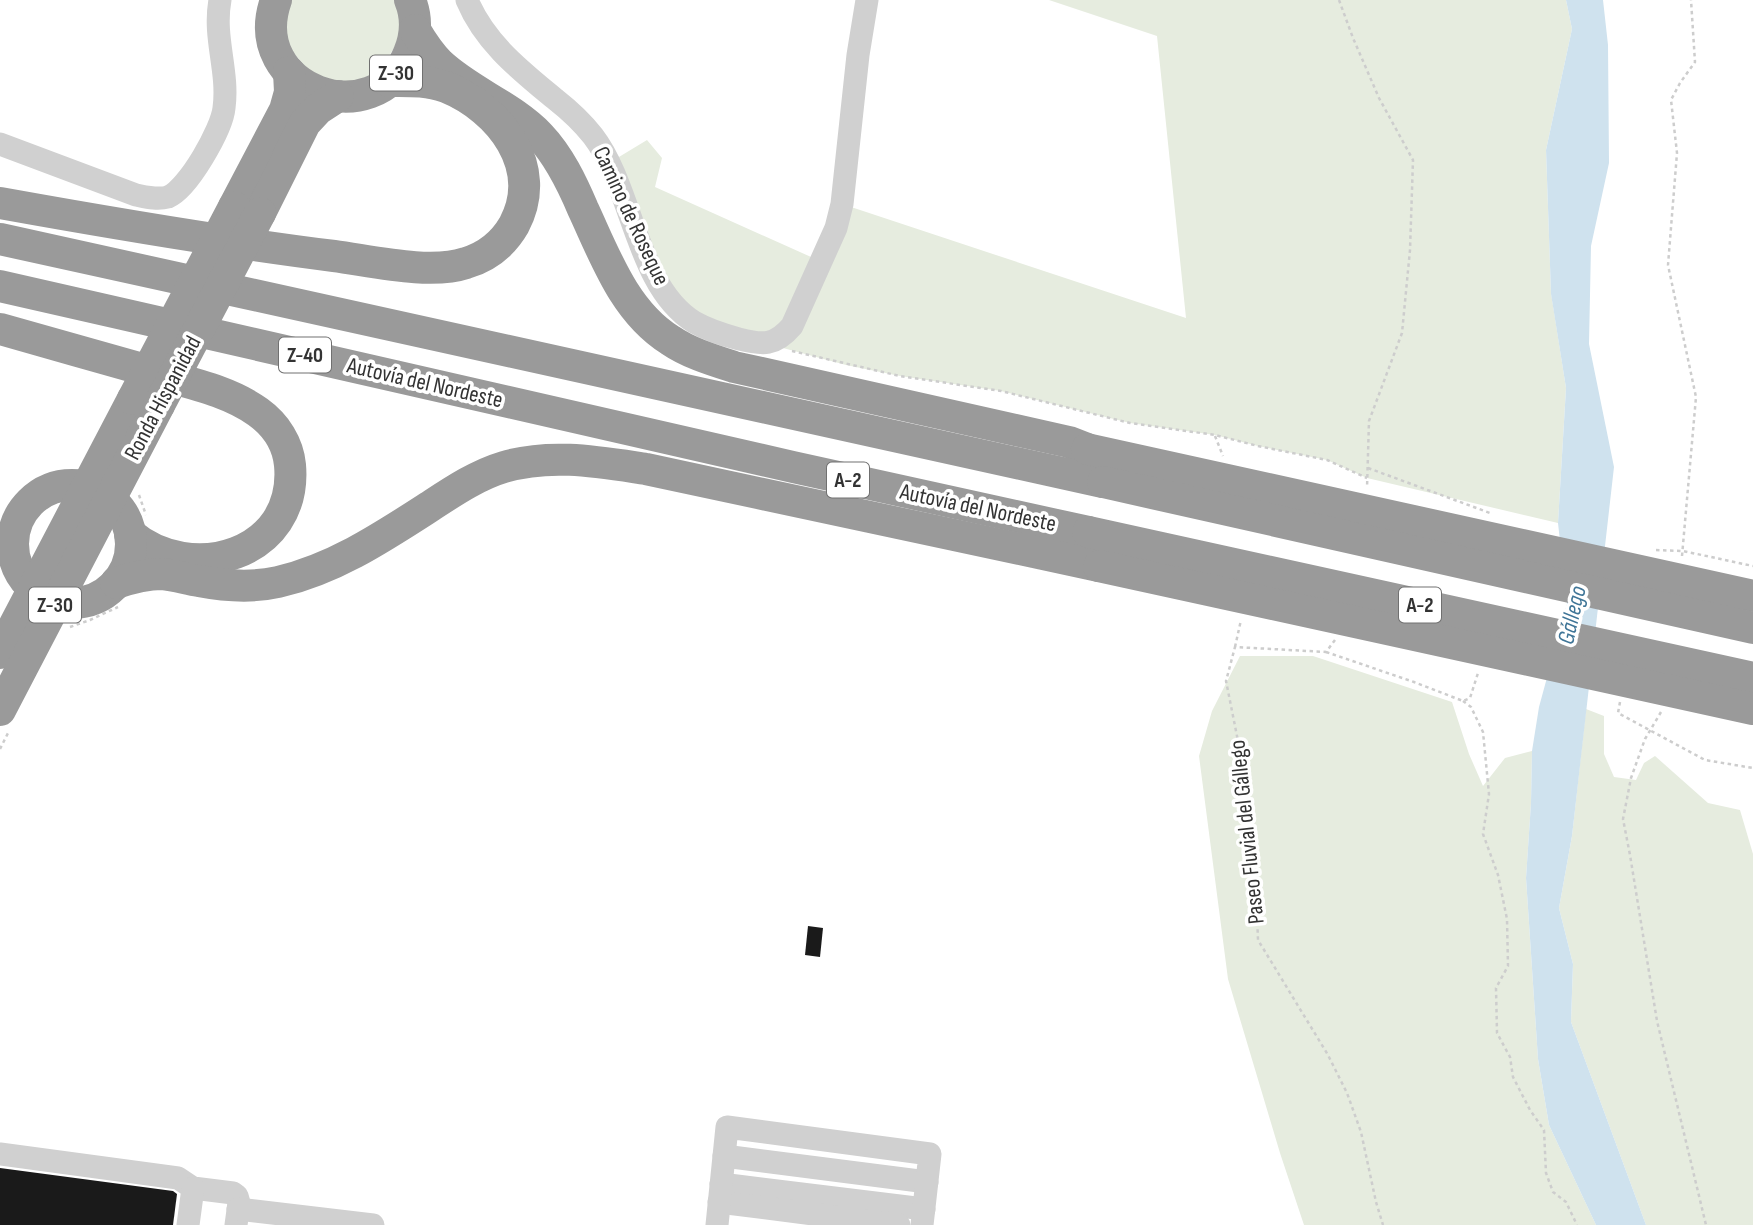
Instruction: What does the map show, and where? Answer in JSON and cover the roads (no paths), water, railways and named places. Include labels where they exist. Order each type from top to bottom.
[{"type":"highway","points":[[276,0],[272,16],[273,40],[289,72]]},
{"type":"highway","points":[[413,15],[424,44],[439,63],[463,82],[513,113],[540,135],[551,148],[578,196],[623,292],[654,329],[692,352],[734,367],[1069,442],[1087,449],[1753,596]]},
{"type":"highway","name":"Ronda Hispanidad","points":[[289,72],[311,89],[338,96],[356,96],[373,90],[388,81],[407,58],[411,49],[413,15]]},
{"type":"highway","name":"Ronda Hispanidad","points":[[247,210],[285,110],[290,92],[289,72]]},
{"type":"highway","points":[[0,203],[149,230],[427,267],[462,265],[483,256],[494,249],[510,231],[523,204],[525,176],[518,152],[502,128],[474,103],[459,94],[446,87],[421,81],[388,81]]},
{"type":"highway","name":"Ronda Hispanidad","points":[[0,710],[45,595],[247,210],[305,123],[318,109],[338,96]]},
{"type":"highway","points":[[0,187],[140,221],[149,230]]},
{"type":"highway","name":"Autovía del Nordeste","points":[[0,239],[1753,628]]},
{"type":"highway","name":"Autovía del Nordeste","points":[[0,286],[1088,532],[1753,678]]},
{"type":"highway","points":[[0,330],[184,381],[228,396],[261,414],[278,432],[290,460],[288,500],[277,524],[254,543],[217,558],[192,559],[158,552],[130,534]]},
{"type":"highway","points":[[625,377],[663,369],[910,421],[979,431],[1067,449],[1087,449]]},
{"type":"highway","name":"Z-40","points":[[610,425],[716,466],[962,527],[1033,552],[1753,709]]},
{"type":"highway","points":[[116,583],[165,574],[211,583],[247,586],[274,583],[304,575],[365,548],[477,478],[504,467],[563,459],[646,469],[1033,552]]},
{"type":"highway","points":[[63,486],[99,493],[121,511],[130,534],[128,561],[116,583],[93,599],[75,603],[45,595],[25,580],[15,558],[13,546],[17,522],[30,502],[40,494],[63,486]]},
{"type":"highway","name":"Ronda Hispanidad","points":[[0,653],[45,595]]},
{"type":"street","points":[[0,144],[136,195],[160,198],[177,192],[190,178],[223,117],[224,79],[217,23],[220,0]]},
{"type":"street","name":"Camino de Roseque","points":[[467,0],[493,43],[578,119],[601,147],[616,178],[644,253],[670,299],[694,322],[725,335],[763,344],[774,342],[792,327],[840,216],[858,55],[867,0]]},
{"type":"street","points":[[0,1154],[177,1178],[193,1188],[235,1194],[238,1198],[237,1217],[373,1225]]},
{"type":"street","points":[[717,1225],[720,1193],[724,1156],[927,1182],[923,1217],[720,1193]]},
{"type":"street","points":[[188,1225],[193,1188]]},
{"type":"street","points":[[720,1193],[900,1225]]},
{"type":"water","name":"Gállego","points":[[1566,0],[1603,0],[1608,45],[1609,163],[1591,246],[1589,344],[1614,467],[1572,836],[1559,908],[1573,964],[1571,1022],[1646,1225],[1596,1225],[1549,1125],[1538,1059],[1526,878],[1532,751],[1539,707],[1567,604],[1558,523],[1566,388],[1551,294],[1546,150],[1572,29]]}]
